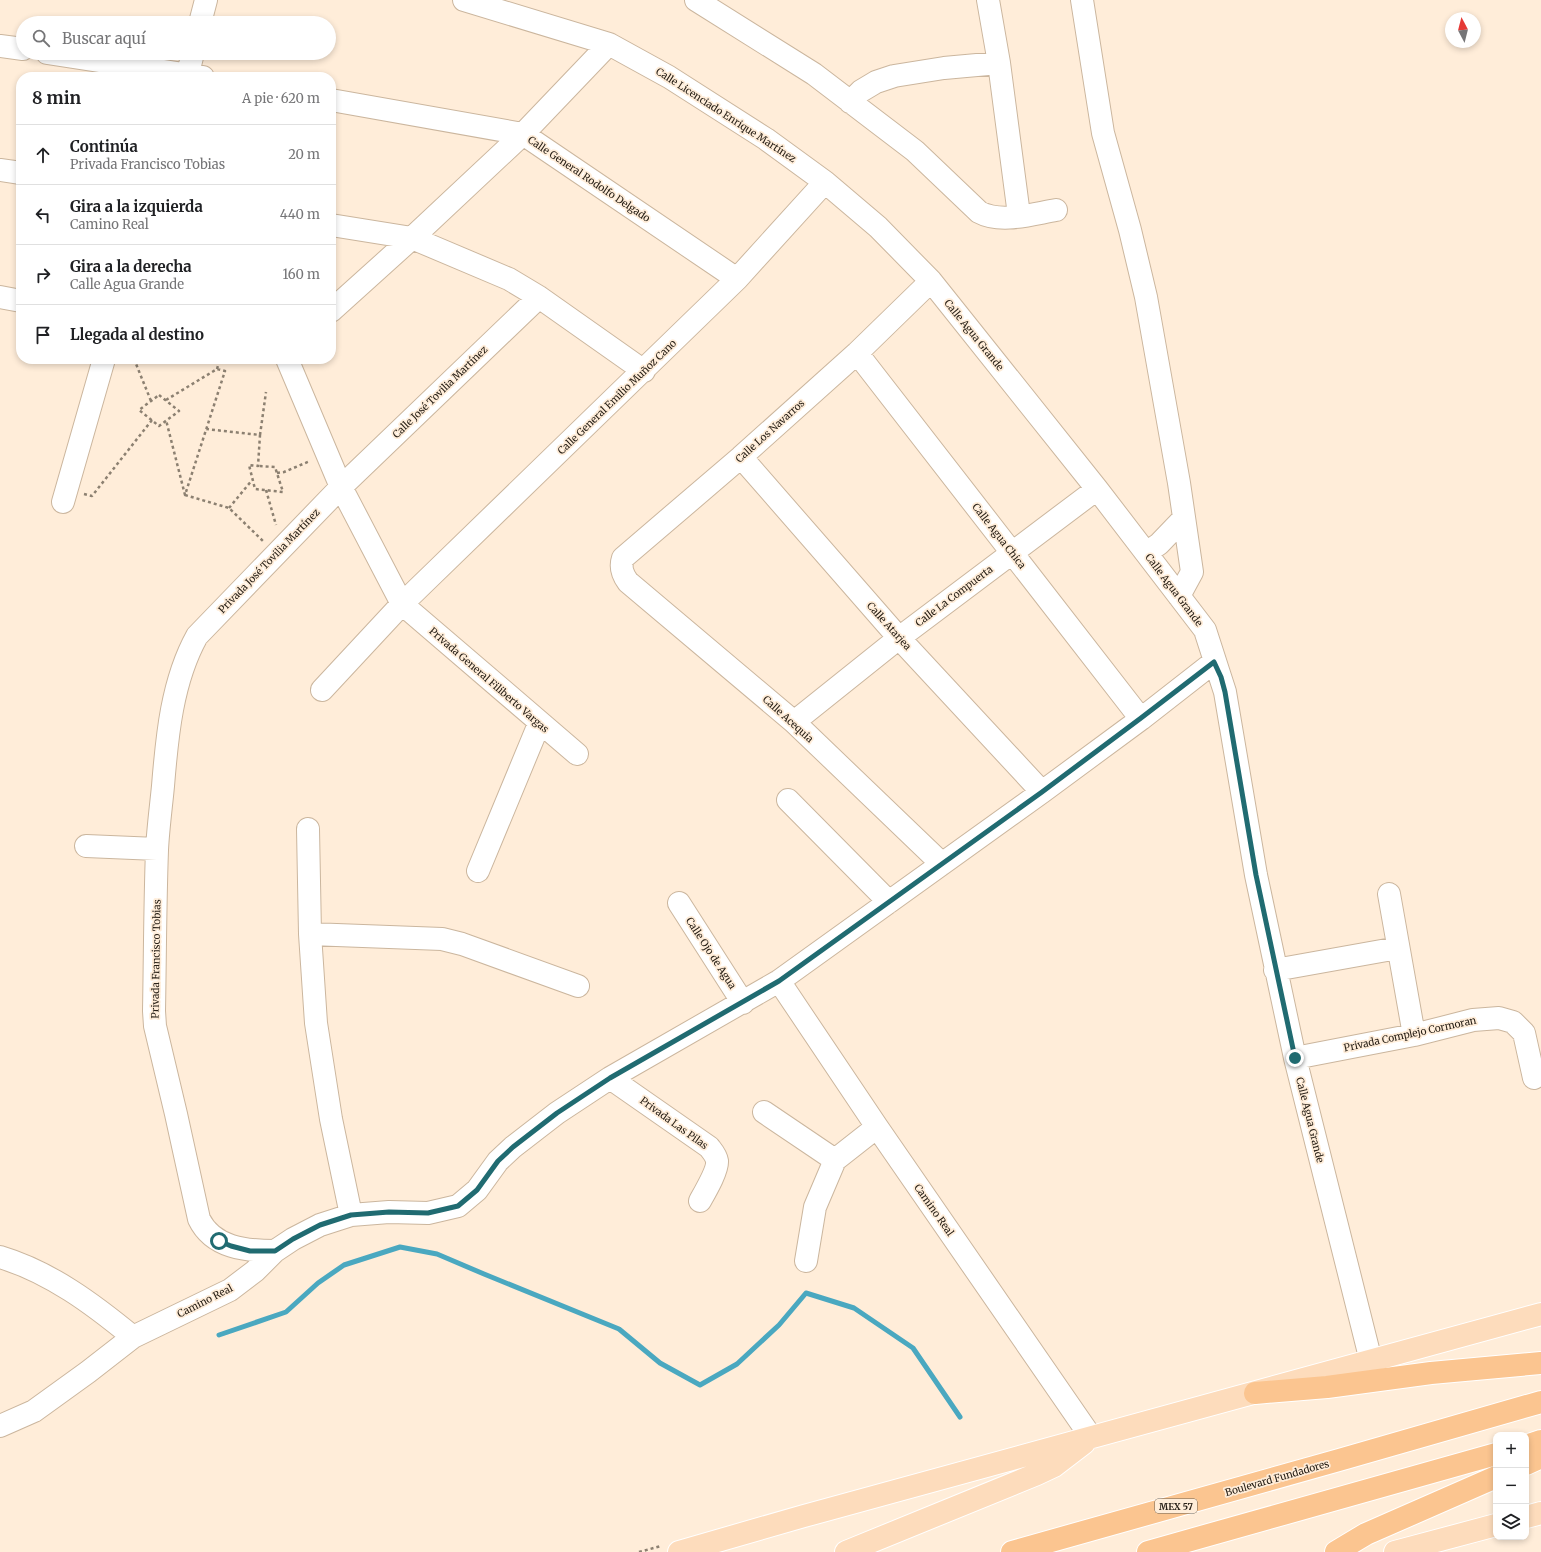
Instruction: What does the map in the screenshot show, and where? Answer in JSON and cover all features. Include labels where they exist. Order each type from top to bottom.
[{"type":"highway","points":[[1255,1393],[1328,1387],[1431,1373],[1541,1363]]},
{"type":"highway","name":"Boulevard Fundadores","points":[[1012,1552],[1541,1402]]},
{"type":"highway","points":[[1529,1445],[1541,1441]]},
{"type":"highway","points":[[1148,1552],[1493,1455]]},
{"type":"highway","points":[[1529,1463],[1541,1457]]},
{"type":"highway","points":[[1336,1552],[1366,1534],[1493,1478]]},
{"type":"main road","points":[[684,1551],[727,1546],[1091,1437],[1541,1314]]},
{"type":"main road","points":[[846,1552],[1037,1474],[1054,1466],[1091,1437]]},
{"type":"main road","points":[[1529,1516],[1541,1513]]},
{"type":"main road","points":[[1395,1552],[1493,1526]]},
{"type":"street","points":[[202,16],[206,0]]},
{"type":"street","name":"Calle Licenciado Enrique Martínez","points":[[464,0],[609,44],[669,76],[766,139],[826,182],[878,227],[931,280]]},
{"type":"street","points":[[696,0],[814,74],[915,151],[979,212],[994,218],[1001,218],[1056,210]]},
{"type":"street","points":[[988,0],[1000,62],[1019,215]]},
{"type":"street","points":[[1082,0],[1103,133],[1130,230],[1146,297],[1184,518],[1192,572],[1179,596]]},
{"type":"street","points":[[336,306],[523,134],[609,44]]},
{"type":"street","points":[[0,46],[16,48]]},
{"type":"street","points":[[91,60],[168,72]]},
{"type":"street","points":[[193,60],[193,72]]},
{"type":"street","points":[[850,102],[861,91],[876,82],[894,76],[944,68],[1000,62]]},
{"type":"street","name":"Calle General Rodolfo Delgado","points":[[336,101],[523,134],[737,279]]},
{"type":"street","points":[[0,170],[16,172]]},
{"type":"street","name":"Calle General Emilio Muñoz Cano","points":[[322,690],[402,604],[644,371],[737,279],[826,182]]},
{"type":"street","points":[[336,226],[412,238],[503,276],[539,297],[644,371]]},
{"type":"street","name":"Calle Los Navarros","points":[[628,582],[622,570],[621,563],[623,558],[741,457],[857,353],[931,280]]},
{"type":"street","name":"Calle Agua Grande","points":[[931,280],[1097,489],[1205,630],[1214,662],[1221,677],[1225,692],[1256,875],[1275,970],[1295,1058],[1372,1361]]},
{"type":"street","points":[[0,297],[16,300]]},
{"type":"street","name":"Calle José Tovilia Martínez","points":[[341,486],[539,297]]},
{"type":"street","name":"Calle Agua Chica","points":[[857,353],[1141,718]]},
{"type":"street","points":[[65,496],[103,364]]},
{"type":"street","points":[[289,364],[341,486],[402,604]]},
{"type":"street","name":"Calle Atarjea","points":[[741,457],[899,638],[1042,792]]},
{"type":"street","name":"Privada José Tovilia Martínez","points":[[197,636],[341,486]]},
{"type":"street","name":"Calle La Compuerta","points":[[794,722],[899,638],[1097,489]]},
{"type":"street","points":[[1146,553],[1159,544],[1184,518]]},
{"type":"street","name":"Calle Acequia","points":[[628,582],[794,722],[942,864]]},
{"type":"street","name":"Privada General Filiberto Vargas","points":[[402,604],[539,724],[577,754]]},
{"type":"street","name":"Privada Francisco Tobias","points":[[197,636],[187,654],[176,695],[166,748],[157,848],[155,1026],[199,1219],[203,1227],[209,1234],[219,1241],[231,1246],[250,1251],[275,1251]]},
{"type":"street","name":"Camino Real","points":[[0,1426],[34,1411],[78,1380],[133,1337],[230,1290],[255,1271],[275,1251],[293,1239],[320,1225],[351,1215],[389,1212],[428,1213],[458,1206],[477,1190],[498,1161],[513,1147],[557,1113],[610,1078],[779,981],[1042,792],[1214,662]]},
{"type":"street","points":[[478,871],[539,724]]},
{"type":"street","points":[[788,800],[889,902]]},
{"type":"street","points":[[308,829],[310,934],[316,1023],[331,1119],[351,1215]]},
{"type":"street","points":[[86,846],[157,848]]},
{"type":"street","points":[[1389,894],[1414,1035]]},
{"type":"street","name":"Calle Ojo de Agua","points":[[679,903],[743,1003]]},
{"type":"street","points":[[310,934],[442,939],[462,944],[578,986]]},
{"type":"street","points":[[1275,970],[1398,948]]},
{"type":"street","name":"Camino Real","points":[[779,981],[878,1128],[1091,1437]]},
{"type":"street","name":"Privada Complejo Cormoran","points":[[1295,1058],[1414,1035],[1473,1020],[1499,1018],[1513,1022],[1524,1033],[1534,1078]]},
{"type":"street","name":"Privada Las Pilas","points":[[610,1078],[709,1147],[714,1153],[716,1168],[700,1202]]},
{"type":"street","points":[[764,1112],[835,1160]]},
{"type":"street","points":[[806,1261],[815,1207],[835,1160],[878,1128]]},
{"type":"street","points":[[0,1257],[13,1261],[54,1280],[98,1309],[133,1337]]},
{"type":"path","points":[[136,364],[151,400]]},
{"type":"path","points":[[166,400],[217,369],[218,364]]},
{"type":"path","points":[[185,494],[225,371],[217,369]]},
{"type":"path","points":[[258,466],[260,435],[266,392]]},
{"type":"path","points":[[159,395],[166,400],[179,411],[159,426],[139,410],[159,395]]},
{"type":"path","points":[[65,496],[92,496],[152,420]]},
{"type":"path","points":[[166,420],[185,494]]},
{"type":"path","points":[[206,429],[260,435]]},
{"type":"path","points":[[277,473],[284,472],[327,452]]},
{"type":"path","points":[[250,465],[275,467],[277,473],[283,492],[255,489],[250,465]]},
{"type":"path","points":[[229,508],[253,479]]},
{"type":"path","points":[[266,490],[278,529]]},
{"type":"path","points":[[185,494],[229,508],[266,543]]},
{"type":"waterway","points":[[219,1335],[286,1312],[318,1283],[344,1265],[400,1247],[437,1254],[619,1329],[660,1363],[700,1385],[737,1364],[779,1325],[806,1293],[854,1308],[913,1348],[960,1417]]},
{"type":"route","points":[[219,1241],[250,1251],[275,1251],[293,1239],[320,1225],[351,1215],[389,1212],[428,1213],[438,1212],[458,1206],[477,1190],[498,1161],[513,1147],[557,1113],[610,1078],[779,981],[1042,792],[1214,662],[1221,677],[1225,692],[1256,875],[1275,970],[1295,1058]]}]
